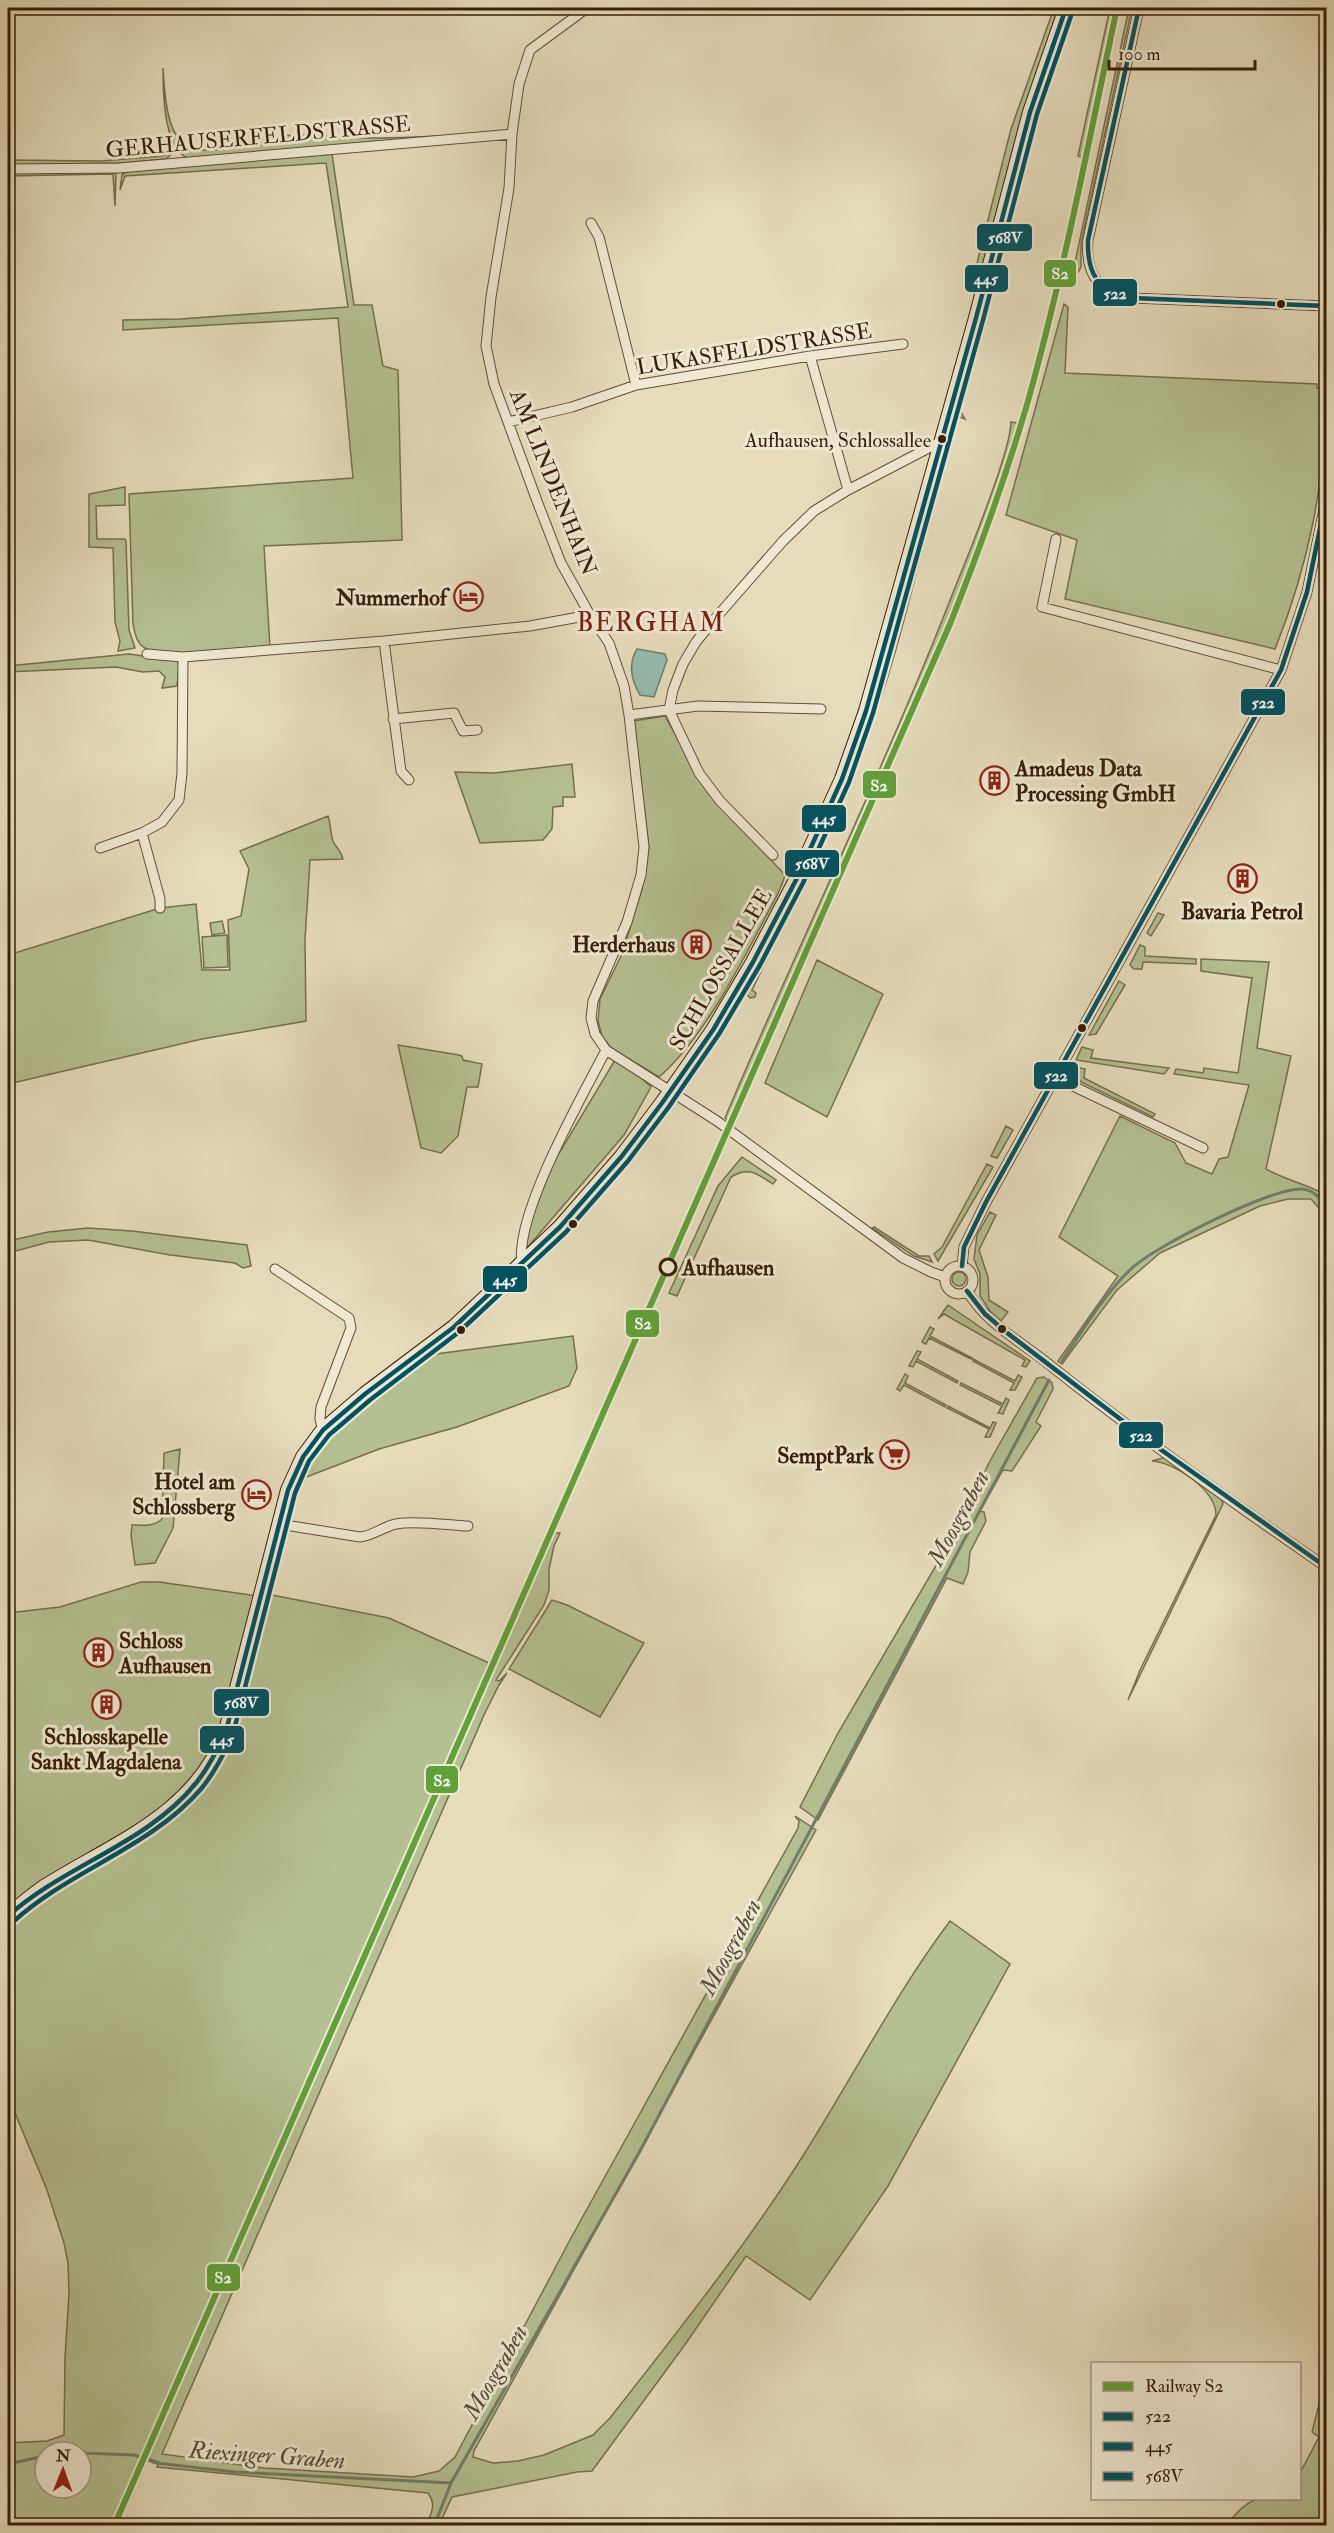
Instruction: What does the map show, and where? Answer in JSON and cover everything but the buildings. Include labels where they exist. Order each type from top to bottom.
[{"type":"main road","name":"SCHLOSSALLEE","points":[[8,1916],[44,1887],[155,1822],[189,1792],[221,1747],[279,1524],[295,1473],[323,1430],[365,1394],[454,1327],[560,1227],[622,1156],[671,1090],[713,1030],[753,963],[842,779],[866,711],[1030,112],[1066,8]]},
{"type":"street","name":"AM LINDENHAIN","points":[[586,8],[530,50],[519,84],[512,134],[509,188],[491,297],[486,346],[494,384],[561,562],[590,615],[609,643],[624,686],[630,715],[644,847],[640,875],[627,922],[593,1001],[591,1018],[595,1034],[606,1050]]},
{"type":"street","points":[[1139,8],[1088,240],[1087,256],[1097,281],[1112,293],[1132,298],[1326,306]]},
{"type":"street","name":"GERHAUSERFELDSTRASSE","points":[[8,169],[119,168],[512,134]]},
{"type":"street","points":[[591,223],[599,237],[636,385]]},
{"type":"street","name":"LUKASFELDSTRASSE","points":[[508,422],[572,407],[636,385],[810,356],[903,344]]},
{"type":"street","points":[[810,356],[848,490]]},
{"type":"street","points":[[773,855],[720,801],[699,773],[669,710],[682,664],[712,621],[783,541],[813,511],[940,442]]},
{"type":"street","points":[[962,1266],[964,1247],[1054,1077],[1281,670],[1307,592],[1326,499]]},
{"type":"street","points":[[1056,540],[1042,608],[1281,670]]},
{"type":"street","points":[[147,654],[183,657],[384,641],[530,626],[590,615]]},
{"type":"street","points":[[384,641],[401,771],[410,780]]},
{"type":"street","points":[[100,848],[142,833],[162,822],[174,809],[181,793],[183,657]]},
{"type":"street","points":[[630,715],[698,706],[821,709]]},
{"type":"street","points":[[393,719],[454,713],[463,731],[477,730]]},
{"type":"street","points":[[142,833],[160,899],[160,908]]},
{"type":"street","points":[[522,1264],[521,1248],[526,1224],[558,1145],[606,1050],[717,1121],[903,1258],[931,1272],[945,1276]]},
{"type":"street","points":[[1054,1077],[1203,1148]]},
{"type":"street","points":[[962,1266],[968,1269],[973,1277],[972,1284],[967,1292],[958,1294],[950,1291],[945,1284],[945,1276],[950,1269],[962,1266]]},
{"type":"street","points":[[275,1269],[350,1318],[351,1328],[321,1407],[320,1419],[323,1430]]},
{"type":"street","points":[[967,1292],[984,1316],[1003,1332],[1130,1427],[1326,1567]]},
{"type":"street","points":[[279,1524],[360,1538],[398,1523],[468,1526]]},
{"type":"green space","points":[[1054,8],[1059,8],[1026,107],[974,302],[977,263],[1011,129]]},
{"type":"green space","points":[[1110,8],[1113,8],[1082,157],[1078,156]]},
{"type":"green space","points":[[1129,8],[1132,8],[1081,244],[1081,267],[1070,286]]},
{"type":"green space","points":[[163,68],[167,110],[174,131],[186,145],[196,149],[217,150],[284,136],[386,138],[474,134],[187,158],[179,152],[169,130],[164,103]]},
{"type":"green space","points":[[1027,141],[1030,142],[960,410],[965,419],[955,415]]},
{"type":"green space","points":[[173,153],[166,159],[122,163],[8,165],[8,160],[101,161]]},
{"type":"green space","points":[[332,154],[354,305],[372,305],[383,366],[398,370],[402,540],[264,546],[270,648],[186,654],[155,652],[145,648],[138,641],[133,624],[129,494],[353,478],[338,318],[123,330],[123,320],[180,319],[348,307],[326,163],[125,176],[120,190],[122,174],[131,171]]},
{"type":"green space","points":[[116,172],[115,206],[113,174],[8,176],[8,173]]},
{"type":"green space","points":[[1064,304],[1068,307],[1065,373],[1317,384],[1317,388],[1326,389],[1323,455],[1313,521],[1297,586],[1275,649],[1065,599],[1077,540],[1006,515]]},
{"type":"green space","points":[[955,421],[899,640],[872,725],[832,824],[752,990],[756,993],[755,997],[750,998],[744,991],[770,943],[872,714],[951,424]]},
{"type":"green space","points":[[1011,422],[1018,423],[985,527],[947,623],[729,1121],[725,1118],[929,653],[993,489],[1006,449]]},
{"type":"green space","points":[[125,487],[125,505],[96,506],[97,539],[125,539],[126,541],[129,630],[135,648],[118,651],[120,641],[115,622],[113,548],[89,547],[89,494]]},
{"type":"green space","points":[[129,654],[178,661],[177,686],[162,688],[165,677],[159,671],[143,672],[116,667],[8,672],[8,666]]},
{"type":"green space","points":[[665,716],[706,790],[785,875],[776,898],[718,1004],[675,1062],[659,1077],[611,1048],[602,1036],[598,1021],[600,999],[622,954],[642,889],[649,848],[634,721]]},
{"type":"green space","points":[[572,764],[575,797],[563,797],[563,806],[553,807],[552,829],[543,840],[480,843],[455,772],[494,773]]},
{"type":"green space","points":[[328,816],[333,841],[343,859],[310,860],[305,940],[306,1021],[202,1039],[8,1084],[8,955],[160,908],[196,904],[202,970],[230,970],[228,920],[241,916],[249,869],[240,851]]},
{"type":"green space","points":[[1158,913],[1164,915],[1151,936],[1147,933]]},
{"type":"green space","points":[[222,921],[225,933],[212,935],[210,923]]},
{"type":"green space","points":[[227,935],[228,967],[204,968],[202,937]]},
{"type":"green space","points":[[1140,945],[1145,947],[1145,956],[1196,959],[1196,964],[1143,962],[1142,969],[1134,969],[1130,965]]},
{"type":"green space","points":[[1201,959],[1269,962],[1257,1048],[1291,1056],[1266,1169],[1326,1195],[1326,1216],[1311,1199],[1288,1199],[1260,1206],[1160,1253],[1117,1290],[1062,1364],[1058,1361],[1118,1276],[1059,1237],[1120,1116],[1175,1143],[1186,1163],[1212,1174],[1219,1159],[1228,1157],[1249,1085],[1174,1074],[1176,1069],[1203,1073],[1204,1068],[1238,1073],[1252,978],[1201,971]]},
{"type":"green space","points":[[817,960],[883,994],[827,1117],[765,1083]]},
{"type":"green space","points":[[1119,981],[1125,985],[1096,1034],[1089,1035]]},
{"type":"green space","points":[[398,1045],[459,1055],[463,1060],[482,1064],[478,1087],[467,1087],[458,1136],[441,1153],[421,1148]]},
{"type":"green space","points":[[1082,1047],[1093,1050],[1091,1058],[1169,1068],[1164,1074],[1076,1060]]},
{"type":"green space","points":[[615,1060],[651,1087],[624,1135],[526,1249],[530,1223],[552,1165]]},
{"type":"green space","points":[[1075,1067],[1085,1069],[1084,1078],[1155,1114],[1153,1117],[1081,1082],[1076,1076]]},
{"type":"green space","points":[[1006,1126],[1013,1130],[997,1158],[991,1156]]},
{"type":"green space","points":[[742,1157],[776,1180],[773,1184],[757,1174],[748,1172],[731,1177],[677,1296],[669,1293],[718,1186]]},
{"type":"green space","points":[[987,1164],[993,1167],[938,1261],[934,1254],[942,1247]]},
{"type":"green space","points":[[990,1212],[996,1215],[979,1250],[988,1277],[989,1300],[1008,1312],[1001,1321],[990,1311],[980,1296],[980,1274],[974,1259],[977,1235]]},
{"type":"green space","points":[[874,1227],[919,1256],[929,1256],[932,1262],[914,1256],[872,1228]]},
{"type":"green space","points":[[88,1228],[247,1245],[251,1266],[243,1268],[235,1263],[170,1255],[88,1240],[49,1242],[8,1253],[8,1241],[48,1232]]},
{"type":"green space","points":[[959,1272],[964,1274],[966,1279],[964,1284],[959,1286],[954,1284],[952,1279],[954,1274]]},
{"type":"green space","points":[[948,1305],[1030,1361],[1026,1367],[1022,1366],[1025,1360],[944,1314],[938,1319]]},
{"type":"green space","points":[[930,1327],[934,1329],[930,1336],[972,1358],[929,1338],[926,1344],[922,1342]]},
{"type":"green space","points":[[573,1336],[577,1368],[569,1386],[457,1427],[379,1449],[296,1481],[319,1443],[350,1412],[428,1355]]},
{"type":"green space","points":[[917,1351],[921,1352],[917,1359],[958,1381],[957,1383],[916,1361],[913,1367],[909,1366]]},
{"type":"green space","points":[[973,1359],[1015,1381],[1018,1375],[1022,1377],[1015,1390],[1010,1390],[1014,1383]]},
{"type":"green space","points":[[905,1374],[908,1376],[905,1383],[946,1405],[945,1407],[904,1385],[900,1391],[897,1389]]},
{"type":"green space","points":[[1044,1377],[1052,1383],[1053,1389],[1036,1422],[1041,1426],[1012,1471],[1003,1470],[980,1511],[984,1512],[986,1521],[970,1552],[968,1572],[963,1584],[947,1578],[818,1820],[800,1807],[838,1733],[944,1552],[991,1459],[1037,1378]]},
{"type":"green space","points":[[961,1383],[1003,1404],[1006,1398],[1009,1400],[1003,1414],[998,1413],[1002,1406],[960,1385]]},
{"type":"green space","points":[[948,1406],[990,1428],[993,1422],[996,1423],[990,1437],[985,1437],[989,1429],[947,1408]]},
{"type":"green space","points":[[180,1449],[173,1528],[155,1563],[135,1565],[132,1525],[152,1524],[162,1519],[164,1453]]},
{"type":"green space","points":[[1163,1458],[1222,1500],[1223,1504],[1128,1700],[1140,1670],[1216,1515],[1209,1496],[1202,1487],[1171,1466],[1152,1461]]},
{"type":"green space","points":[[555,1533],[560,1533],[554,1546],[549,1569],[549,1590],[544,1605],[496,1680],[499,1681],[507,1673],[484,1715],[162,2454],[264,2468],[413,2477],[439,2471],[455,2457],[571,2238],[798,1828],[799,1821],[795,1816],[816,1830],[474,2451],[473,2457],[493,2463],[518,2461],[544,2455],[593,2435],[610,2418],[760,2220],[806,2151],[893,2005],[950,1921],[1010,1964],[888,2186],[810,2300],[746,2256],[684,2346],[592,2471],[452,2497],[439,2525],[426,2526],[433,2505],[428,2493],[157,2467],[159,2462],[147,2458]]},
{"type":"green space","points":[[141,1582],[159,1582],[258,1596],[213,1753],[157,1816],[33,1887],[8,1906],[8,1613],[60,1607]]},
{"type":"green space","points":[[267,1594],[389,1618],[489,1663],[110,2525],[8,2525],[8,2443],[33,2442],[33,2500],[93,2500],[93,2440],[50,2440],[64,2435],[68,2263],[47,2190],[8,2096],[8,1922],[49,1889],[142,1837],[168,1816],[212,1771],[229,1743]]},
{"type":"green space","points":[[552,1600],[567,1605],[644,1643],[600,1717],[509,1669]]},
{"type":"green space","points":[[1326,2376],[1326,2525],[1227,2525],[1243,2507],[1256,2500],[1301,2500],[1301,2471],[1319,2437],[1312,2432]]},
{"type":"water","points":[[637,649],[665,654],[667,660],[654,697],[640,695],[634,684],[632,660]]},
{"type":"waterway","name":"Moosgraben","points":[[1062,1361],[1112,1289],[1131,1269],[1163,1247],[1239,1208],[1285,1191],[1309,1190],[1326,1205]]},
{"type":"waterway","name":"Moosgraben","points":[[434,2526],[451,2483],[639,2153],[1049,1380]]},
{"type":"waterway","name":"Riexinger Graben","points":[[93,2453],[134,2455],[156,2463],[235,2472],[451,2483]]},
{"type":"waterway","name":"Riexinger Graben","points":[[8,2464],[33,2459]]},
{"type":"rail line","name":"S2","points":[[114,2526],[950,624],[992,514],[1028,401],[1065,255],[1117,8]]},
{"type":"transit line","name":"445","points":[[8,1916],[30,1898],[154,1822],[196,1783],[209,1765],[226,1731],[288,1490],[303,1457],[323,1430],[365,1394],[454,1327],[560,1227],[622,1156],[662,1103],[713,1030],[753,962],[796,880],[842,779],[866,711],[976,318],[1030,112],[1066,8]]},
{"type":"transit line","name":"522","points":[[1139,8],[1088,240],[1090,263],[1097,280],[1111,291],[1132,298],[1326,306]]},
{"type":"transit line","name":"568V","points":[[13,1922],[59,1888],[158,1827],[181,1810],[201,1789],[215,1769],[233,1734],[295,1493],[309,1461],[329,1435],[370,1400],[459,1332],[566,1232],[628,1161],[668,1108],[719,1034],[760,965],[803,883],[849,782],[873,713],[983,320],[1037,114],[1073,10]]},
{"type":"transit line","name":"522","points":[[962,1266],[964,1247],[986,1202],[1281,670],[1307,592],[1326,499]]},
{"type":"transit line","name":"522","points":[[967,1291],[985,1314],[1006,1332],[1153,1444],[1326,1567]]},
{"type":"place","name":"Aufhausen, Schlossallee","points":[[942,439]]},
{"type":"place","name":"Nummerhof","points":[[468,597]]},
{"type":"place","name":"Amadeus Data Processing GmbH","points":[[994,781]]},
{"type":"place","name":"Bavaria Petrol","points":[[1242,879]]},
{"type":"place","name":"Herderhaus","points":[[696,944]]},
{"type":"place","name":"Aufhausen","points":[[668,1267]]},
{"type":"place","name":"SemptPark","points":[[895,1455]]},
{"type":"place","name":"Hotel am Schlossberg","points":[[256,1494]]},
{"type":"place","name":"Schloss Aufhausen","points":[[98,1653]]},
{"type":"place","name":"Schlosskapelle Sankt Magdalena","points":[[106,1704]]},
{"type":"district","name":"BERGHAM","points":[[651,622]]}]
